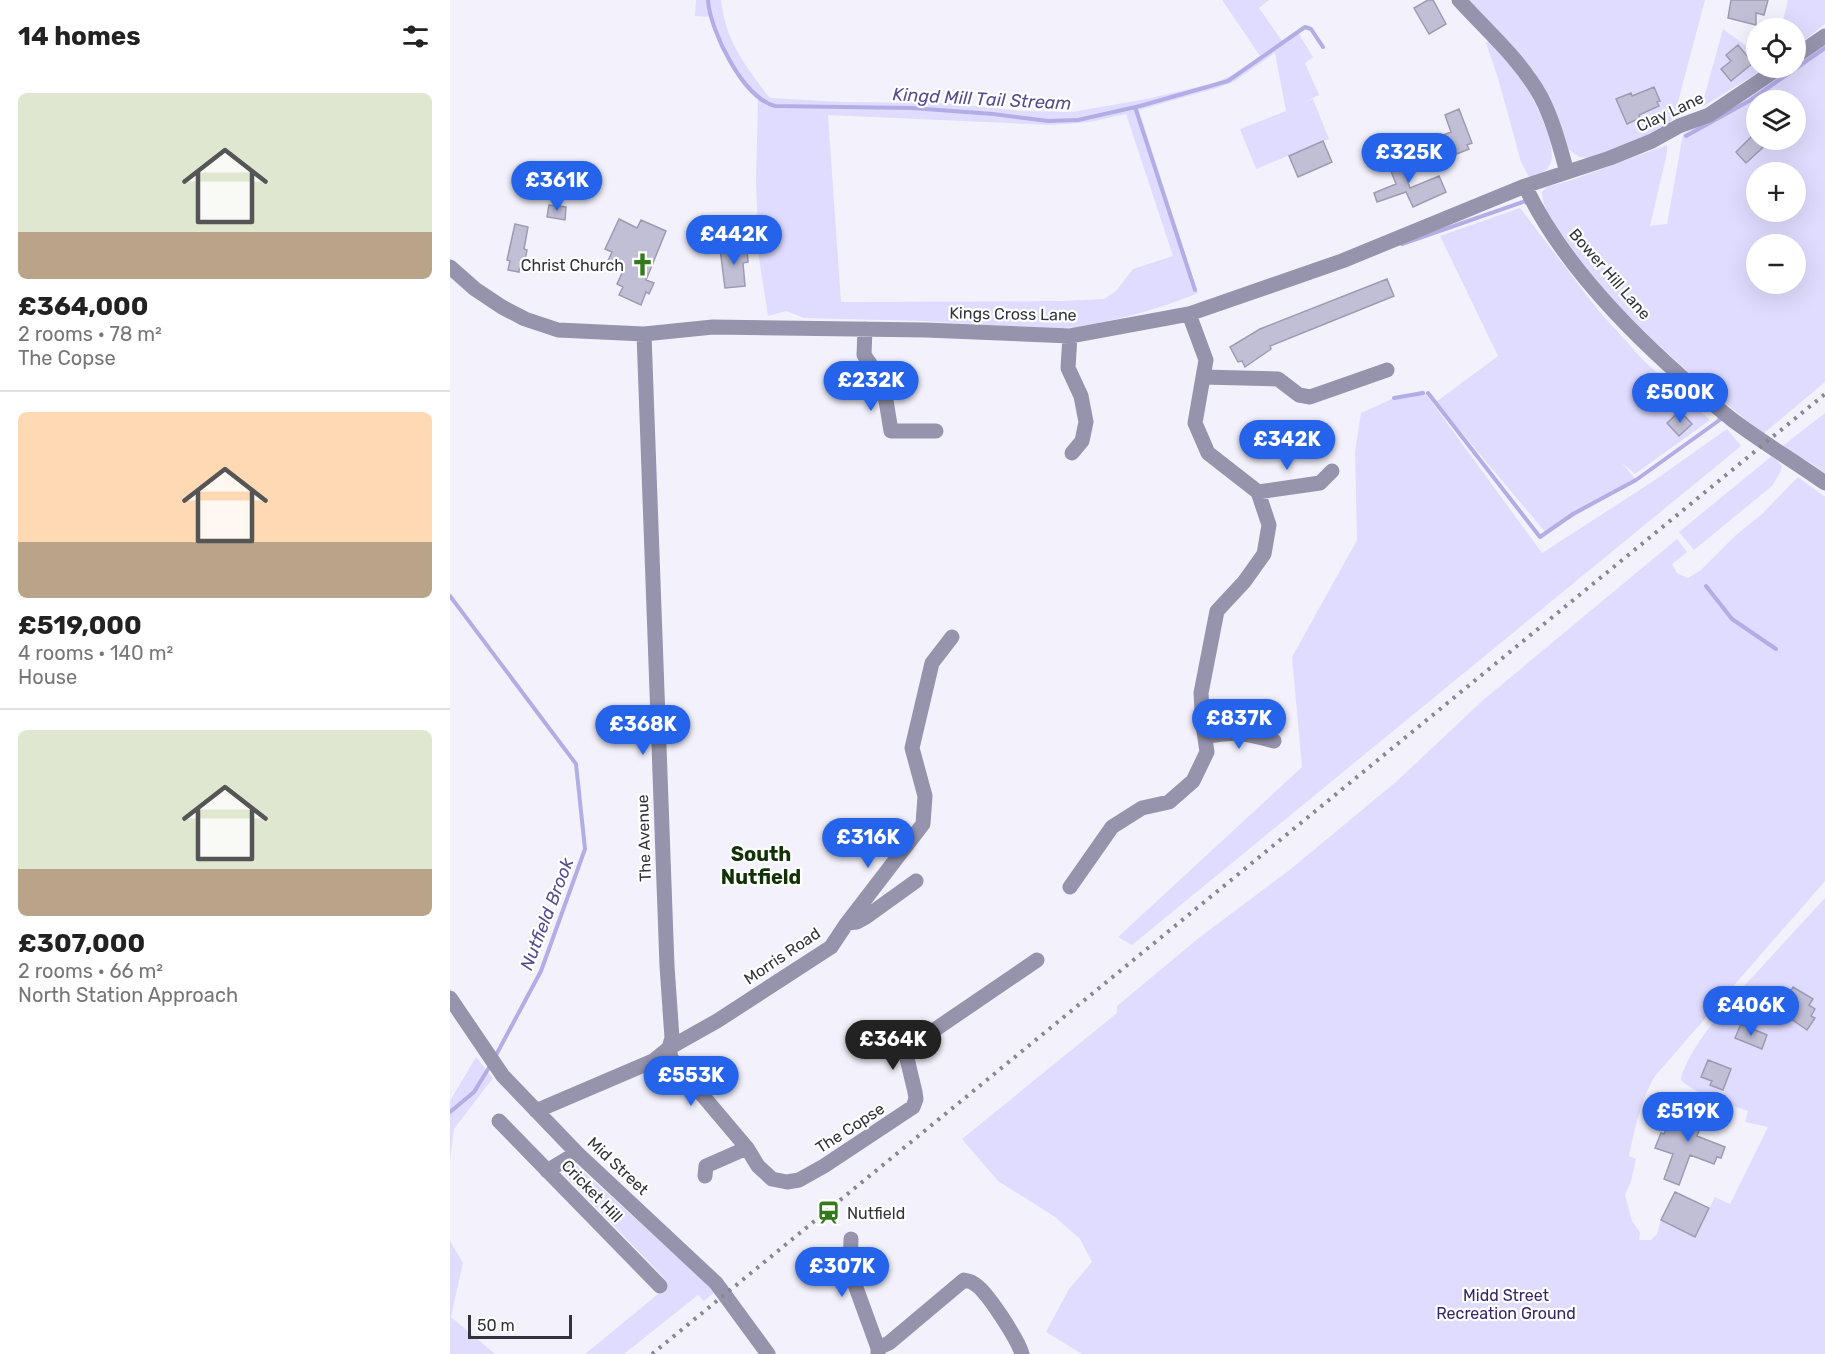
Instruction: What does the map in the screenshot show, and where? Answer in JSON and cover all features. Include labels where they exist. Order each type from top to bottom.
[{"type":"street","points":[[1460,0],[1520,65],[1533,83],[1547,111],[1567,172]]},
{"type":"street","points":[[1806,49],[1825,36]]},
{"type":"street","name":"Clay Lane","points":[[1567,172],[1610,158],[1652,141],[1679,126],[1709,115],[1764,78]]},
{"type":"street","name":"Kings Cross Lane","points":[[450,267],[475,289],[502,307],[525,319],[558,330],[645,334],[713,327],[865,329],[1070,336],[1189,314],[1342,261],[1525,186],[1567,172]]},
{"type":"street","name":"Bower Hill Lane","points":[[1525,186],[1559,244],[1616,314],[1732,419],[1825,483]]},
{"type":"street","points":[[1070,887],[1112,827],[1142,808],[1169,802],[1193,781],[1207,752],[1201,693],[1217,611],[1244,582],[1264,554],[1269,525],[1258,492],[1208,453],[1195,423],[1206,360],[1189,314]]},
{"type":"street","points":[[865,329],[864,355],[883,382],[891,431],[936,431]]},
{"type":"street","name":"The Avenue","points":[[645,334],[667,966],[672,1038],[669,1048]]},
{"type":"street","points":[[1070,336],[1068,368],[1082,396],[1086,422],[1082,441],[1072,453]]},
{"type":"street","points":[[1203,377],[1278,379],[1299,395],[1310,397],[1387,370]]},
{"type":"street","points":[[1258,492],[1320,483],[1332,471]]},
{"type":"street","name":"Morris Road","points":[[669,1048],[717,1021],[831,947],[923,824],[925,796],[912,748],[932,663],[952,637]]},
{"type":"street","points":[[1205,737],[1226,733],[1246,733],[1274,741]]},
{"type":"street","points":[[847,923],[866,918],[916,881]]},
{"type":"street","name":"The Copse","points":[[747,1148],[758,1166],[772,1179],[787,1182],[799,1180],[833,1161],[913,1107],[916,1099],[905,1050],[1037,960]]},
{"type":"street","name":"Mid Street","points":[[450,998],[503,1076],[577,1153],[717,1283],[768,1354]]},
{"type":"street","points":[[536,1112],[653,1061],[669,1048],[671,1058],[747,1148],[706,1166],[705,1176]]},
{"type":"street","name":"Cricket Hill","points":[[499,1120],[660,1286]]},
{"type":"street","points":[[547,1171],[577,1153]]},
{"type":"street","points":[[851,1239],[850,1271],[878,1351],[964,1280],[975,1283],[1006,1322],[1022,1354]]},
{"type":"green space","points":[[696,0],[721,0],[727,28],[737,51],[771,98],[844,102],[945,103],[1020,111],[1072,112],[1146,99],[1215,83],[1234,74],[1260,56],[1222,0],[1269,0],[1259,8],[1282,41],[1297,31],[1313,57],[1305,63],[1319,95],[1303,103],[1313,99],[1329,139],[1256,169],[1240,129],[1286,111],[1275,53],[1235,81],[1139,110],[1198,293],[1147,311],[1109,321],[1056,329],[921,321],[804,318],[786,311],[768,316],[759,258],[756,182],[758,97],[726,54],[710,17],[695,16]],"holes":[[[1126,114],[1173,256],[1133,269],[1116,291],[1104,299],[841,302],[828,115],[1052,125],[1090,122]]]},
{"type":"green space","points":[[1469,0],[1705,0],[1675,113],[1670,123],[1592,158],[1579,157],[1568,149],[1547,94],[1534,71]]},
{"type":"green space","points":[[1788,0],[1825,0],[1825,24],[1806,39],[1806,18],[1784,18]]},
{"type":"green space","points":[[1723,29],[1746,46],[1746,78],[1749,78],[1704,106],[1702,105]]},
{"type":"green space","points":[[1489,41],[1520,76],[1541,117],[1551,145],[1552,157],[1549,166],[1543,172],[1529,177],[1521,162],[1486,43]]},
{"type":"green space","points":[[1825,43],[1825,382],[1763,434],[1632,320],[1586,268],[1554,223],[1547,212],[1542,192],[1547,187],[1667,145],[1650,226],[1667,224],[1683,134],[1746,98],[1746,150],[1806,150],[1806,90],[1759,90],[1777,78],[1806,78],[1806,57]]},
{"type":"green space","points":[[1520,208],[1598,310],[1644,361],[1710,420],[1635,474],[1622,463],[1636,480],[1546,533],[1436,402],[1498,356],[1440,236]]},
{"type":"green space","points":[[1423,390],[1542,553],[1652,482],[1727,429],[1741,446],[1132,945],[1118,937],[1302,767],[1292,657],[1357,540],[1355,452],[1361,413],[1394,398]]},
{"type":"green space","points":[[1825,413],[1825,473],[1811,463],[1780,448]]},
{"type":"green space","points":[[1773,455],[1782,466],[1772,486],[1694,550],[1679,532]]},
{"type":"green space","name":"Midd Street Recreation Ground","points":[[1798,477],[1825,497],[1825,881],[1655,1076],[1645,1095],[1636,1125],[1629,1156],[1636,1159],[1625,1195],[1632,1221],[1640,1232],[1639,1240],[1651,1240],[1657,1234],[1661,1220],[1695,1237],[1715,1197],[1730,1204],[1768,1127],[1745,1122],[1748,1111],[1695,1090],[1681,1080],[1683,1073],[1698,1043],[1713,1023],[1727,1010],[1734,1008],[1743,1011],[1747,1003],[1743,993],[1744,986],[1825,898],[1825,1354],[1082,1354],[1046,1332],[1069,1289],[1092,1262],[1080,1239],[1055,1217],[998,1181],[962,1139],[1117,1013],[1117,1006],[1200,937],[1292,868],[1397,781],[1482,701],[1677,539],[1687,552],[1672,564],[1677,573],[1688,578],[1701,570],[1736,535],[1762,514]]},
{"type":"green space","points":[[476,1057],[493,1078],[454,1129],[450,1159],[450,1101]]},
{"type":"green space","points":[[576,1165],[716,1291],[704,1301],[698,1295],[624,1354],[585,1354],[663,1290],[665,1279],[565,1175]]},
{"type":"green space","points":[[450,1241],[463,1263],[451,1317],[495,1354],[450,1354]]},
{"type":"building","points":[[1428,0],[1433,0],[1446,24],[1429,34],[1414,8]]},
{"type":"building","points":[[1731,0],[1768,0],[1764,15],[1756,13],[1756,18],[1746,18],[1746,22],[1728,18]]},
{"type":"building","points":[[1738,45],[1746,55],[1746,69],[1731,81],[1721,69],[1731,61],[1726,55]]},
{"type":"building","points":[[1654,87],[1660,101],[1657,102],[1659,106],[1639,115],[1640,118],[1627,124],[1616,99],[1631,93],[1632,96]]},
{"type":"building","points":[[1459,109],[1472,143],[1467,145],[1469,149],[1444,159],[1441,150],[1430,154],[1426,142],[1451,132],[1445,115]]},
{"type":"building","points":[[1323,141],[1332,162],[1298,177],[1289,156]]},
{"type":"building","points":[[1746,142],[1746,150],[1760,150],[1746,163],[1736,152]]},
{"type":"building","points":[[1396,148],[1410,188],[1439,176],[1446,192],[1413,207],[1406,192],[1377,202],[1374,193],[1396,184],[1384,153]]},
{"type":"building","points":[[549,205],[566,207],[565,220],[547,217]]},
{"type":"building","points":[[619,219],[637,228],[641,220],[666,231],[646,280],[654,283],[649,294],[646,292],[641,305],[619,295],[623,287],[617,284],[623,271],[607,263],[612,252],[605,249]]},
{"type":"building","points":[[515,224],[528,227],[524,265],[520,264],[519,272],[508,270],[510,261],[507,260]]},
{"type":"building","points":[[747,247],[748,262],[743,263],[745,286],[725,288],[720,249]]},
{"type":"building","points":[[1387,279],[1394,296],[1270,346],[1271,349],[1245,367],[1242,361],[1238,362],[1230,347],[1260,329]]},
{"type":"building","points":[[1680,411],[1692,424],[1679,436],[1667,423]]},
{"type":"building","points":[[1793,987],[1813,999],[1809,1005],[1815,1009],[1811,1016],[1815,1018],[1807,1030],[1780,1011]]},
{"type":"building","points":[[1741,1024],[1767,1035],[1762,1049],[1735,1038]]},
{"type":"building","points":[[1708,1060],[1731,1069],[1723,1090],[1710,1085],[1712,1081],[1701,1077]]},
{"type":"building","points":[[1696,1097],[1710,1103],[1697,1136],[1725,1147],[1721,1158],[1717,1157],[1714,1164],[1690,1155],[1679,1185],[1664,1179],[1673,1154],[1655,1148],[1661,1133],[1664,1134],[1669,1122],[1684,1128]]},
{"type":"building","points":[[1675,1192],[1709,1208],[1695,1237],[1661,1220]]},
{"type":"waterway","name":"Kingd Mill Tail Stream","points":[[708,0],[715,29],[730,62],[751,90],[775,106],[912,108],[1048,121],[1078,120],[1140,106],[1228,81],[1305,27],[1311,29],[1323,47]]},
{"type":"waterway","points":[[1686,136],[1749,101],[1825,48]]},
{"type":"waterway","points":[[1135,107],[1195,290]]},
{"type":"waterway","points":[[1402,244],[1526,201],[1527,203]]},
{"type":"waterway","points":[[1394,398],[1423,393]]},
{"type":"waterway","points":[[1428,393],[1540,537],[1573,514],[1636,480],[1721,419],[1719,417]]},
{"type":"waterway","points":[[1706,586],[1732,619],[1776,649]]},
{"type":"waterway","name":"Nutfield Brook","points":[[450,596],[576,764],[585,849],[541,971],[495,1057]]},
{"type":"waterway","name":"Nutfield Brook","points":[[450,1112],[474,1092],[490,1066]]},
{"type":"railway","points":[[652,1354],[1825,394]]},
{"type":"place","name":"Christ Church","points":[[642,265]]},
{"type":"place","name":"Nutfield","points":[[829,1213]]},
{"type":"district","name":"South Nutfield","points":[[761,866]]}]
